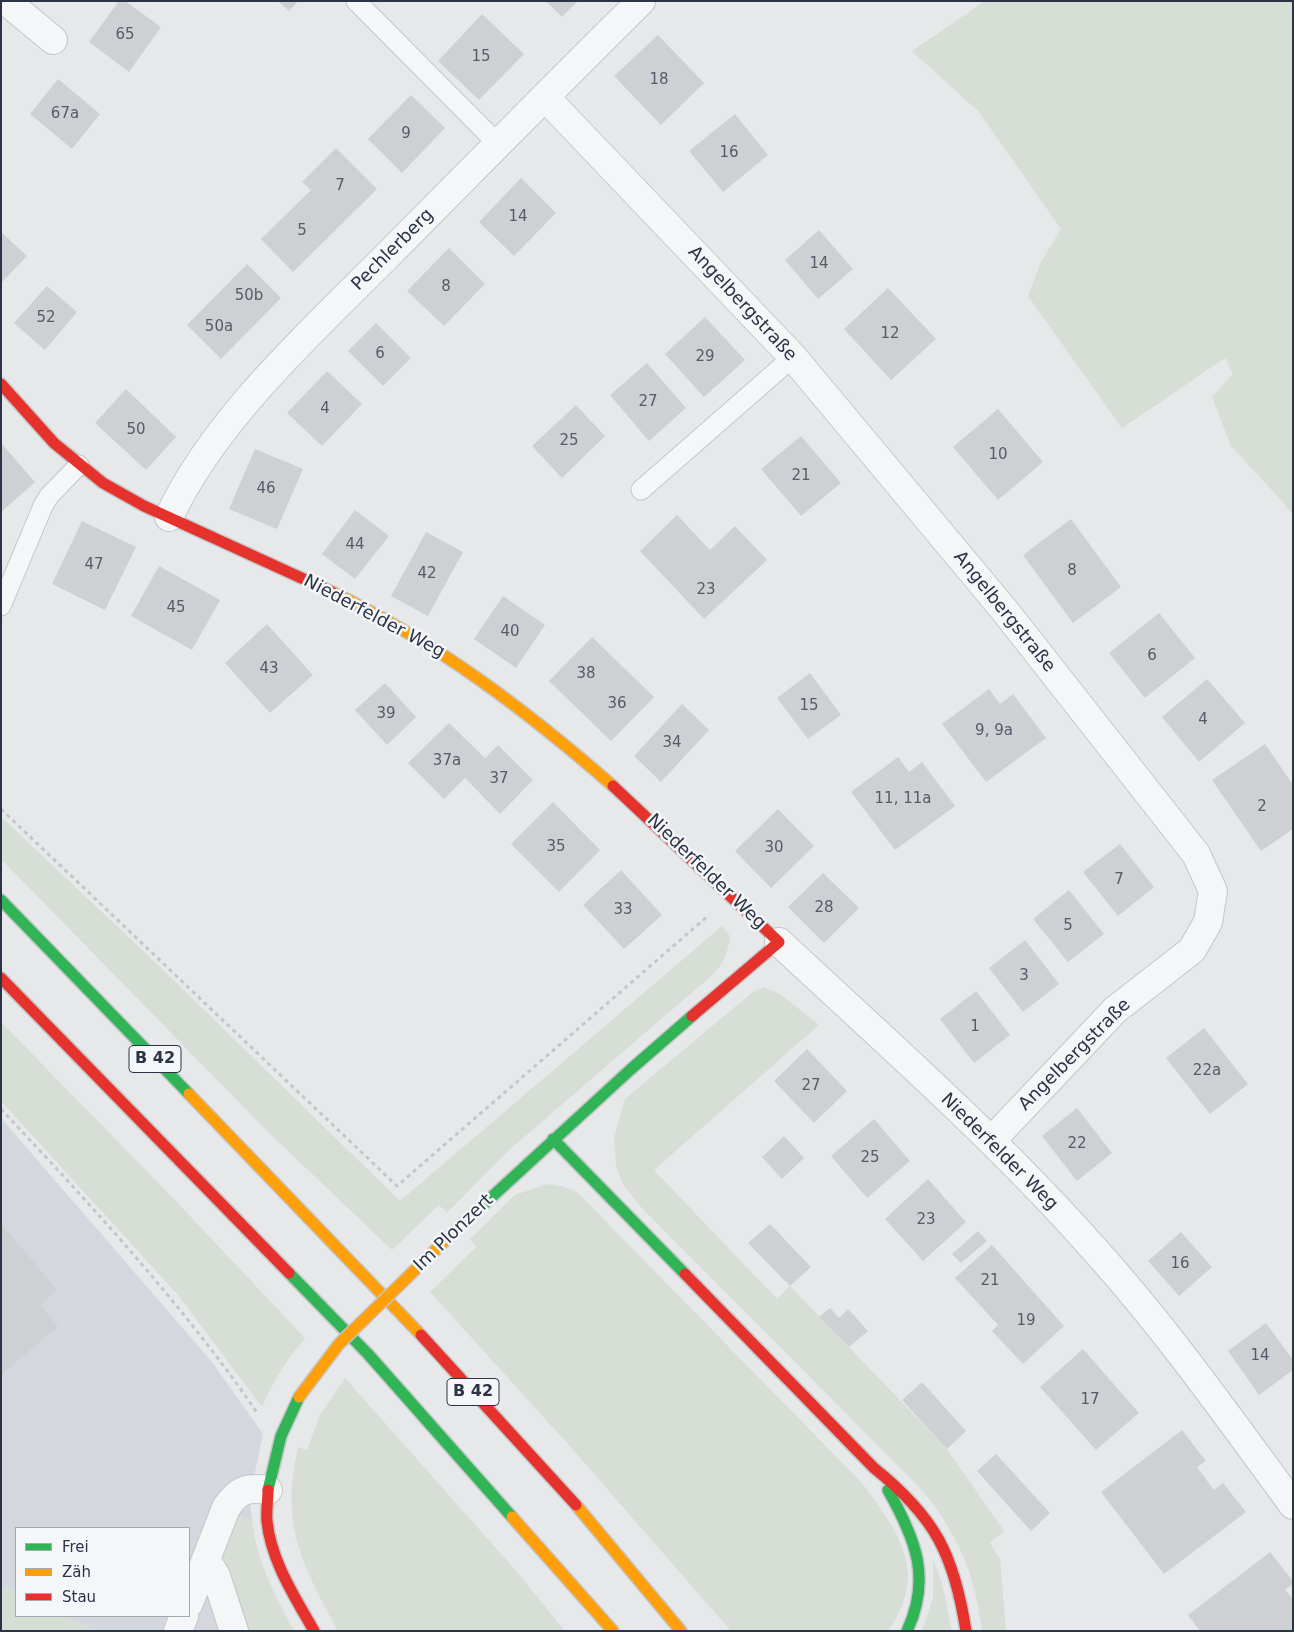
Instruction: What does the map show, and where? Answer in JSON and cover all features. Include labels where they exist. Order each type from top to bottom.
[{"type":"main road","name":"Niederfelder Weg","points":[[1,384],[39,427],[79,465],[117,491],[369,610],[456,662],[517,704],[595,768],[779,942]]},
{"type":"main road","name":"B 42","points":[[1,900],[404,1317],[571,1500],[681,1631]]},
{"type":"main road","name":"Im Plonzert","points":[[314,1631],[288,1584],[274,1552],[267,1523],[268,1490],[281,1436],[299,1396],[339,1344],[459,1227],[553,1139],[779,942]]},
{"type":"main road","name":"B 42","points":[[1,978],[356,1341],[552,1559],[614,1631]]},
{"type":"main road","points":[[553,1139],[874,1468],[919,1508],[941,1542],[958,1585],[966,1631]]},
{"type":"main road","points":[[874,1468],[900,1511],[917,1552],[921,1571],[921,1595],[914,1618],[907,1631]]},
{"type":"street","points":[[6,1],[53,40]]},
{"type":"street","name":"Pechlerberg","points":[[169,517],[186,483],[210,448],[283,361],[640,1]]},
{"type":"street","name":"Angelbergstraße","points":[[544,97],[793,357],[1005,611],[1190,846],[1196,854],[1213,891],[1208,922],[1192,950],[1116,1010],[991,1141]]},
{"type":"street","name":"Niederfelder Weg","points":[[779,942],[991,1141],[1095,1249],[1199,1375],[1293,1504]]},
{"type":"street","points":[[190,1601],[226,1508],[235,1495],[250,1489],[268,1490]]},
{"type":"street","points":[[204,1565],[211,1568],[220,1584],[234,1631]]},
{"type":"street","points":[[178,1631],[184,1617]]},
{"type":"lane","points":[[356,1],[498,144]]},
{"type":"lane","points":[[640,490],[793,357]]},
{"type":"lane","points":[[1,606],[42,506],[49,496],[79,465]]},
{"type":"path","points":[[1,809],[397,1186],[730,896]]},
{"type":"path","points":[[1,1109],[143,1267],[220,1361],[260,1417],[281,1436]]},
{"type":"shaded area","points":[[985,1],[1293,1],[1293,515],[1231,446],[1212,397],[1233,374],[1225,358],[1122,428],[1028,296],[1041,262],[1061,229],[979,112],[912,51]]},
{"type":"shaded area","points":[[1,817],[158,965],[400,1201],[722,926],[730,936],[729,943],[724,959],[709,978],[509,1150],[447,1213],[439,1205],[392,1250],[267,1131],[1,859]]},
{"type":"shaded area","points":[[764,987],[780,994],[819,1025],[654,1170],[777,1299],[790,1286],[947,1449],[1004,1531],[990,1543],[1000,1559],[1006,1631],[982,1631],[975,1591],[963,1556],[946,1523],[922,1490],[641,1207],[623,1185],[616,1166],[614,1138],[625,1099],[754,991]]},
{"type":"shaded area","points":[[1,1022],[172,1197],[305,1338],[281,1371],[262,1407],[178,1295],[1,1101]]},
{"type":"shaded area","points":[[1,1118],[212,1362],[263,1434],[250,1503],[252,1519],[230,1516],[243,1631],[94,1631],[66,1617],[190,1617],[190,1527],[15,1527],[15,1592],[1,1585]]},
{"type":"shaded area","points":[[547,1184],[565,1187],[578,1193],[862,1483],[887,1518],[897,1536],[904,1553],[908,1571],[907,1590],[900,1610],[888,1631],[731,1631],[567,1443],[430,1292],[476,1247],[470,1239],[515,1195]]},
{"type":"shaded area","points":[[345,1378],[517,1572],[565,1631],[338,1631],[305,1564],[293,1522],[292,1499],[293,1475],[298,1447],[307,1450],[320,1415]]},
{"type":"shaded area","points":[[230,1516],[252,1519],[262,1563],[273,1590],[294,1631],[243,1631],[218,1550]]},
{"type":"shaded area","points":[[933,1560],[942,1583],[952,1631],[922,1631],[933,1598]]},
{"type":"shaded area","points":[[1,1585],[15,1592],[15,1617],[66,1617],[94,1631],[1,1631]]},
{"type":"building","points":[[119,1],[125,1],[161,27],[129,72],[89,42]]},
{"type":"building","points":[[278,1],[298,1],[289,11]]},
{"type":"building","points":[[546,1],[578,1],[562,17]]},
{"type":"building","points":[[482,14],[524,54],[479,100],[438,61]]},
{"type":"building","points":[[658,35],[704,83],[661,125],[614,76]]},
{"type":"building","points":[[58,79],[100,114],[72,149],[30,114]]},
{"type":"building","points":[[411,95],[445,128],[402,173],[368,139]]},
{"type":"building","points":[[735,114],[768,155],[723,192],[689,151]]},
{"type":"building","points":[[336,148],[377,189],[293,272],[261,239],[311,190],[302,182]]},
{"type":"building","points":[[521,178],[556,213],[514,256],[479,222]]},
{"type":"building","points":[[819,230],[853,269],[818,299],[785,260]]},
{"type":"building","points":[[1,232],[27,256],[1,283]]},
{"type":"building","points":[[449,248],[485,284],[444,326],[407,291]]},
{"type":"building","points":[[247,264],[281,298],[221,359],[187,325]]},
{"type":"building","points":[[47,286],[77,312],[45,350],[14,323]]},
{"type":"building","points":[[888,288],[936,339],[891,380],[844,329]]},
{"type":"building","points":[[705,317],[745,360],[704,397],[665,354]]},
{"type":"building","points":[[376,323],[411,358],[383,386],[348,351]]},
{"type":"building","points":[[647,363],[686,408],[649,441],[610,395]]},
{"type":"building","points":[[327,371],[362,404],[322,446],[287,413]]},
{"type":"building","points":[[126,389],[176,437],[146,470],[95,423]]},
{"type":"building","points":[[576,405],[605,436],[562,478],[532,446]]},
{"type":"building","points":[[998,409],[1043,462],[998,500],[953,447]]},
{"type":"building","points":[[801,436],[841,483],[801,516],[761,469]]},
{"type":"building","points":[[1,443],[35,482],[1,512]]},
{"type":"building","points":[[255,449],[303,469],[277,529],[229,509]]},
{"type":"building","points":[[355,510],[389,536],[355,579],[322,554]]},
{"type":"building","points":[[677,515],[710,550],[735,526],[767,560],[704,619],[640,551]]},
{"type":"building","points":[[1071,519],[1121,587],[1073,623],[1023,555]]},
{"type":"building","points":[[82,521],[136,547],[105,610],[52,584]]},
{"type":"building","points":[[426,532],[463,552],[428,616],[391,596]]},
{"type":"building","points":[[159,566],[220,600],[192,650],[131,616]]},
{"type":"building","points":[[503,596],[545,625],[516,668],[474,639]]},
{"type":"building","points":[[1159,613],[1195,658],[1145,698],[1109,653]]},
{"type":"building","points":[[267,624],[313,675],[270,713],[225,663]]},
{"type":"building","points":[[592,637],[654,697],[611,741],[549,681]]},
{"type":"building","points":[[810,673],[841,715],[808,739],[777,698]]},
{"type":"building","points":[[1207,679],[1245,723],[1199,762],[1162,717]]},
{"type":"building","points":[[385,683],[416,717],[387,745],[355,710]]},
{"type":"building","points":[[989,689],[1000,704],[1013,694],[1046,738],[986,782],[942,724]]},
{"type":"building","points":[[682,704],[709,730],[661,782],[634,756]]},
{"type":"building","points":[[449,723],[485,758],[498,745],[533,780],[500,814],[465,778],[444,799],[408,763]]},
{"type":"building","points":[[1265,744],[1293,785],[1293,829],[1261,851],[1212,780]]},
{"type":"building","points":[[898,757],[909,772],[922,762],[955,806],[895,850],[851,792]]},
{"type":"building","points":[[553,802],[600,850],[559,892],[511,844]]},
{"type":"building","points":[[778,809],[814,846],[771,888],[735,851]]},
{"type":"building","points":[[1120,844],[1154,887],[1118,916],[1083,872]]},
{"type":"building","points":[[621,870],[662,915],[624,949],[583,905]]},
{"type":"building","points":[[823,873],[859,908],[824,943],[788,907]]},
{"type":"building","points":[[1069,890],[1104,934],[1068,962],[1033,919]]},
{"type":"building","points":[[1025,940],[1059,984],[1023,1012],[989,968]]},
{"type":"building","points":[[976,991],[1010,1035],[974,1063],[940,1019]]},
{"type":"building","points":[[1204,1028],[1248,1084],[1210,1114],[1166,1058]]},
{"type":"building","points":[[807,1049],[847,1091],[814,1123],[774,1081]]},
{"type":"building","points":[[1077,1108],[1112,1153],[1077,1181],[1042,1136]]},
{"type":"building","points":[[874,1119],[910,1161],[867,1198],[831,1156]]},
{"type":"building","points":[[784,1136],[804,1158],[782,1179],[762,1157]]},
{"type":"building","points":[[928,1179],[966,1222],[923,1261],[885,1219]]},
{"type":"building","points":[[1,1224],[57,1290],[40,1305],[58,1326],[1,1375]]},
{"type":"building","points":[[770,1224],[811,1267],[790,1286],[748,1243]]},
{"type":"building","points":[[978,1231],[987,1241],[961,1263],[952,1254]]},
{"type":"building","points":[[1181,1232],[1212,1267],[1179,1296],[1148,1261]]},
{"type":"building","points":[[992,1245],[1064,1326],[1023,1364],[992,1331],[998,1325],[955,1278]]},
{"type":"building","points":[[830,1308],[839,1318],[848,1309],[868,1331],[849,1347],[819,1317]]},
{"type":"building","points":[[1266,1323],[1293,1360],[1293,1370],[1259,1395],[1228,1351]]},
{"type":"building","points":[[1083,1349],[1139,1413],[1096,1450],[1040,1387]]},
{"type":"building","points":[[922,1382],[966,1431],[947,1449],[902,1400]]},
{"type":"building","points":[[1182,1430],[1206,1461],[1197,1467],[1214,1490],[1223,1483],[1246,1512],[1164,1574],[1101,1492]]},
{"type":"building","points":[[996,1454],[1050,1513],[1031,1531],[977,1471]]},
{"type":"building","points":[[1270,1552],[1293,1581],[1293,1584],[1285,1590],[1293,1599],[1293,1631],[1200,1631],[1188,1615]]},
{"type":"traffic: fast","points":[[1,900],[189,1094]]},
{"type":"traffic: fast","points":[[459,1227],[630,1070],[692,1016]]},
{"type":"traffic: fast","points":[[553,1139],[685,1274]]},
{"type":"traffic: fast","points":[[289,1273],[368,1354],[512,1517]]},
{"type":"traffic: fast","points":[[268,1490],[281,1436],[299,1397]]},
{"type":"traffic: fast","points":[[888,1490],[906,1525],[917,1559],[918,1593],[907,1631]]},
{"type":"traffic: slow","points":[[332,592],[408,633],[479,679],[547,731],[613,786]]},
{"type":"traffic: slow","points":[[189,1094],[421,1335]]},
{"type":"traffic: slow","points":[[299,1397],[339,1344],[459,1227]]},
{"type":"traffic: slow","points":[[576,1505],[681,1631]]},
{"type":"traffic: slow","points":[[512,1517],[613,1631]]},
{"type":"traffic: jam","points":[[1,384],[54,443],[103,483],[144,506],[332,592]]},
{"type":"traffic: jam","points":[[613,786],[779,942],[692,1016]]},
{"type":"traffic: jam","points":[[1,978],[289,1273]]},
{"type":"traffic: jam","points":[[685,1274],[874,1468],[912,1503],[927,1521],[948,1559],[955,1580],[966,1631]]},
{"type":"traffic: jam","points":[[421,1335],[576,1505]]},
{"type":"traffic: jam","points":[[268,1490],[267,1521],[273,1550],[292,1592],[314,1631]]}]
